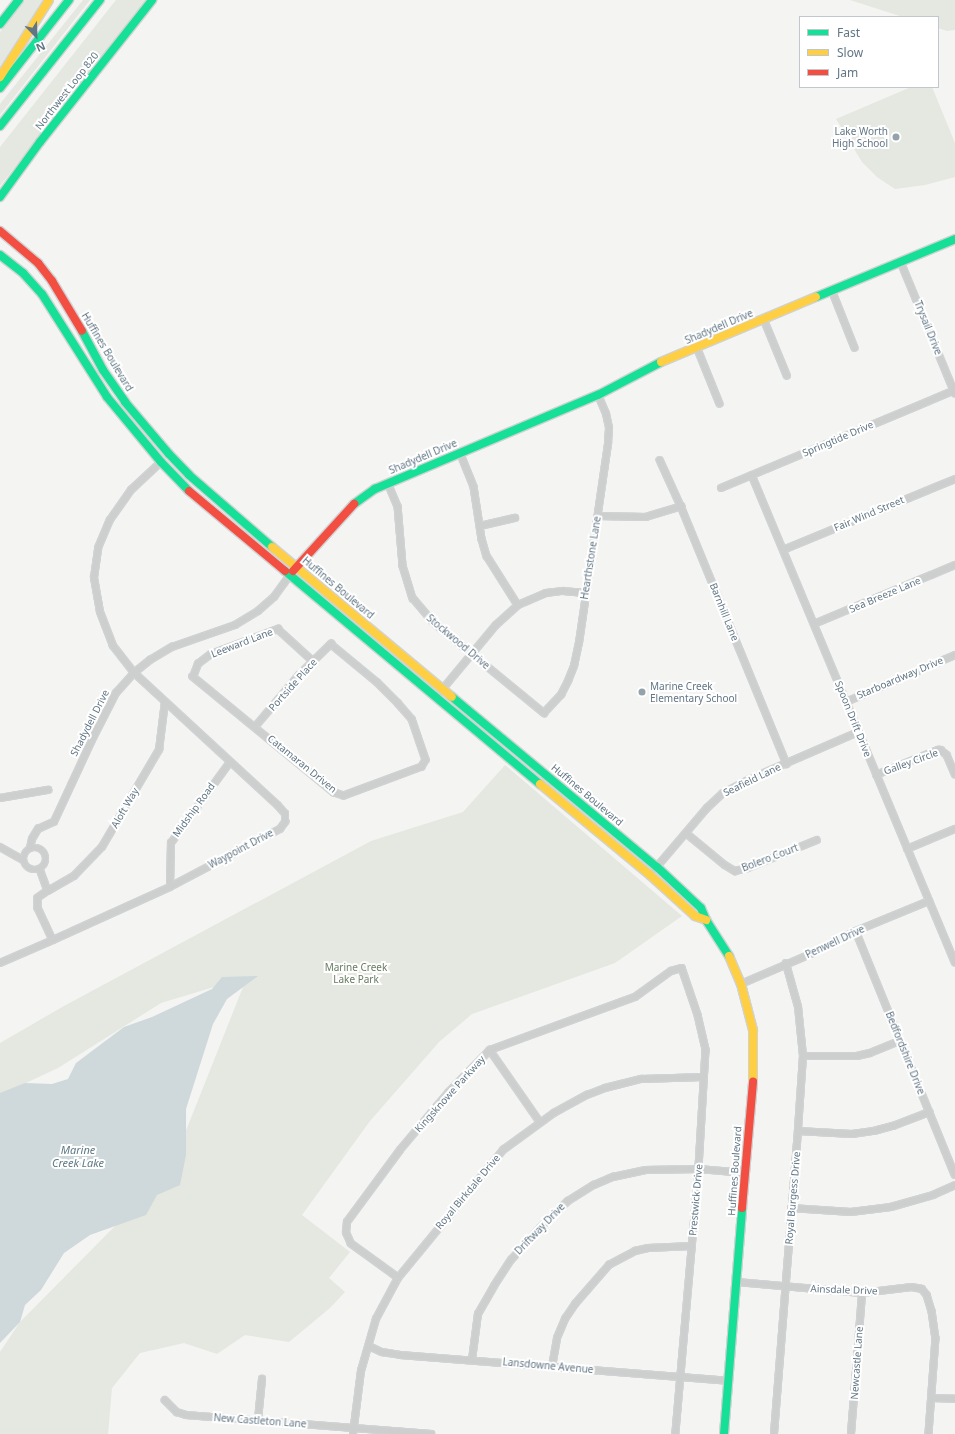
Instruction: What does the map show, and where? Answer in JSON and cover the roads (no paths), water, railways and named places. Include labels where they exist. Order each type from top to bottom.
[{"type":"main road","points":[[0,24],[19,0]]},
{"type":"main road","points":[[0,77],[49,0]]},
{"type":"main road","points":[[0,88],[69,0]]},
{"type":"main road","points":[[0,126],[100,0]]},
{"type":"main road","name":"Northwest Loop 820","points":[[0,196],[13,177],[152,0]]},
{"type":"main road","points":[[0,204],[12,185],[13,177]]},
{"type":"main road","name":"Huffines Boulevard","points":[[0,231],[38,263],[70,309],[103,370],[125,402],[169,454],[189,474],[297,568],[657,867],[701,908],[706,920],[729,957],[741,984],[753,1030],[754,1066],[724,1434]]},
{"type":"main road","name":"Shadydell Drive","points":[[290,575],[349,508],[375,489],[598,395],[661,362],[955,239]]},
{"type":"main road","name":"Huffines Boulevard","points":[[0,254],[22,272],[42,294],[107,397],[161,462],[191,492],[650,875],[695,916],[706,920]]},
{"type":"main road","points":[[57,317],[70,309]]},
{"type":"main road","points":[[161,462],[169,454]]},
{"type":"street","name":"Trysail Drive","points":[[901,262],[955,391]]},
{"type":"street","points":[[832,290],[855,348]]},
{"type":"street","points":[[764,319],[787,375]]},
{"type":"street","points":[[697,347],[720,404]]},
{"type":"street","name":"Springtide Drive","points":[[721,488],[955,391]]},
{"type":"street","name":"Hearthstone Lane","points":[[544,713],[561,695],[574,666],[608,443],[609,428],[606,414],[598,395]]},
{"type":"street","points":[[460,452],[474,487],[480,526],[487,556],[518,604]]},
{"type":"street","name":"Barnhill Lane","points":[[660,460],[681,506],[786,764]]},
{"type":"street","name":"Waypoint Drive","points":[[0,963],[170,887],[280,828],[285,822],[285,814],[278,806],[134,672],[113,646],[100,612],[94,578],[98,548],[110,520],[131,490],[161,462]]},
{"type":"street","name":"Spoon Drift Drive","points":[[752,475],[955,962]]},
{"type":"street","name":"Fair Wind Street","points":[[784,550],[955,479]]},
{"type":"street","name":"Stockwood Drive","points":[[388,483],[398,506],[403,566],[413,598],[433,622],[544,713]]},
{"type":"street","points":[[598,516],[646,517],[681,506]]},
{"type":"street","points":[[480,526],[515,518]]},
{"type":"street","name":"Sea Breeze Lane","points":[[814,624],[955,565]]},
{"type":"street","name":"Shadydell Drive","points":[[30,848],[32,839],[38,829],[54,822],[92,740],[116,693],[134,672],[150,660],[172,647],[218,632],[258,611],[274,597],[290,575]]},
{"type":"street","points":[[437,696],[500,621],[518,604],[546,593],[563,591],[585,593]]},
{"type":"street","name":"Leeward Lane","points":[[193,676],[198,664],[211,654],[278,629],[313,661]]},
{"type":"street","name":"Portside Place","points":[[255,727],[299,675],[331,644],[377,682],[412,719]]},
{"type":"street","name":"Starboardway Drive","points":[[846,702],[955,655]]},
{"type":"street","name":"Catamaran Driven","points":[[193,676],[334,792],[344,796],[422,768],[426,760],[412,719]]},
{"type":"street","name":"Aloft Way","points":[[53,940],[38,908],[38,898],[74,876],[102,847],[159,750],[165,702]]},
{"type":"street","name":"Seafield Lane","points":[[650,875],[707,808],[722,794],[750,779],[858,732]]},
{"type":"street","name":"Galley Circle","points":[[876,775],[938,750],[941,750],[947,755],[955,774]]},
{"type":"street","name":"Midship Road","points":[[170,887],[171,843],[230,762]]},
{"type":"street","points":[[549,792],[557,784]]},
{"type":"street","points":[[0,798],[48,790]]},
{"type":"street","points":[[907,849],[955,829]]},
{"type":"street","name":"Bolero Court","points":[[686,833],[725,865],[735,871],[748,868],[817,840]]},
{"type":"street","points":[[0,846],[23,860],[29,868],[40,868],[45,863],[45,855],[41,849],[30,848],[25,853],[23,860]]},
{"type":"street","points":[[40,868],[48,892]]},
{"type":"street","name":"Penwell Drive","points":[[741,984],[814,953],[856,931],[929,901]]},
{"type":"street","name":"Bedfordshire Drive","points":[[856,931],[955,1175]]},
{"type":"street","name":"Royal Burgess Drive","points":[[774,1434],[798,1131],[802,1056],[798,1007],[786,964]]},
{"type":"street","name":"Kingsknowe Parkway","points":[[398,1278],[351,1244],[346,1233],[347,1222],[405,1144],[448,1093],[490,1050],[635,998],[671,972],[682,968]]},
{"type":"street","name":"Prestwick Drive","points":[[676,1434],[699,1169],[706,1050],[698,1015],[682,968]]},
{"type":"street","points":[[802,1056],[856,1056],[870,1053],[900,1041]]},
{"type":"street","points":[[490,1050],[540,1122]]},
{"type":"street","name":"Royal Birkdale Drive","points":[[353,1431],[361,1371],[376,1319],[398,1278],[503,1150],[540,1122],[587,1095],[620,1084],[658,1077],[704,1077]]},
{"type":"street","points":[[798,1131],[852,1134],[874,1131],[893,1126],[929,1112]]},
{"type":"street","name":"Driftway Drive","points":[[472,1360],[478,1314],[494,1286],[511,1260],[540,1228],[568,1201],[594,1185],[613,1177],[645,1170],[699,1169],[745,1173]]},
{"type":"street","points":[[791,1208],[851,1212],[891,1207],[926,1197],[955,1185]]},
{"type":"street","points":[[552,1367],[557,1338],[565,1319],[575,1304],[609,1265],[635,1251],[648,1248],[692,1246]]},
{"type":"street","name":"Ainsdale Drive","points":[[737,1282],[862,1293],[912,1287],[925,1292],[932,1311],[936,1338],[929,1434]]},
{"type":"street","name":"Newcastle Lane","points":[[851,1434],[862,1293]]},
{"type":"street","name":"Lansdowne Avenue","points":[[368,1346],[382,1352],[400,1355],[728,1381]]},
{"type":"street","points":[[258,1420],[262,1380]]},
{"type":"street","points":[[932,1398],[955,1399]]},
{"type":"street","name":"New Castleton Lane","points":[[165,1400],[177,1412],[186,1415],[258,1420],[353,1431],[431,1434]]},
{"type":"water","name":"Marine Creek Lake","points":[[258,976],[227,999],[213,1024],[186,1109],[186,1155],[180,1185],[157,1195],[146,1215],[90,1235],[64,1253],[41,1290],[25,1305],[20,1322],[0,1343],[0,1093],[25,1083],[52,1084],[68,1079],[76,1063],[124,1027],[152,1017],[212,989],[222,977]]},
{"type":"place","name":"Lake Worth High School","points":[[896,137]]},
{"type":"place","name":"Marine Creek Elementary School","points":[[642,692]]},
{"type":"park label","name":"Marine Creek Lake Park","points":[[356,972]]}]
